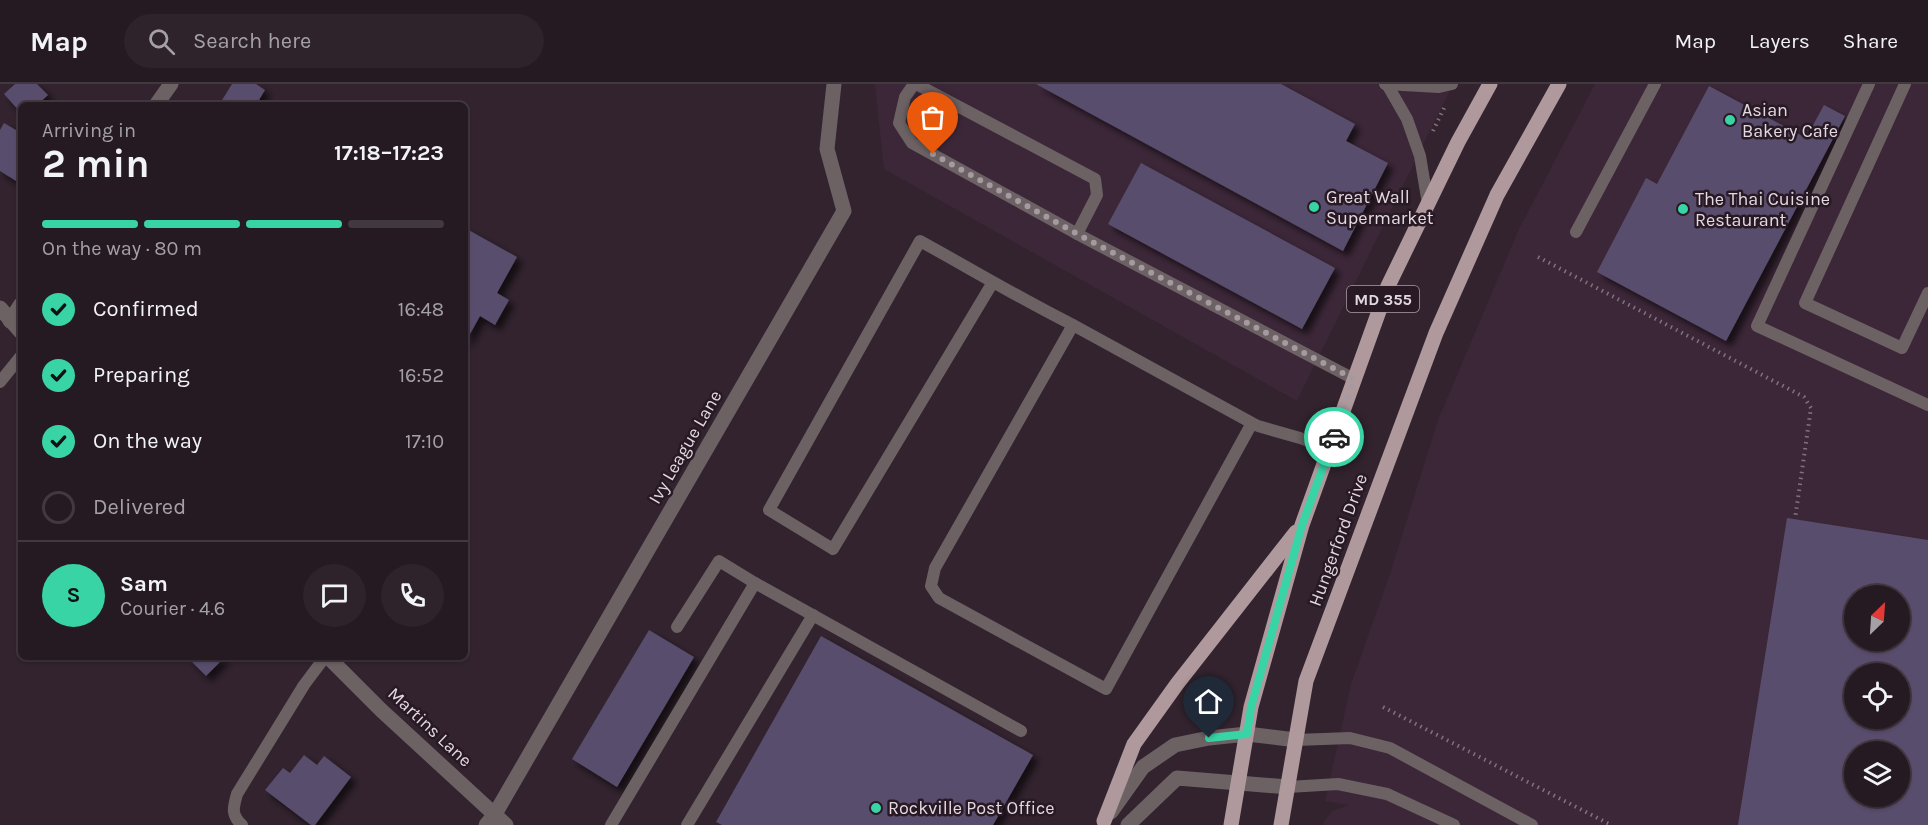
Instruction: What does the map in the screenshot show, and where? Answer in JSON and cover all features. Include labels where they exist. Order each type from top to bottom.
[{"type":"main road","name":"Hungerford Drive","points":[[1231,825],[1251,707],[1302,525],[1388,286],[1458,142],[1490,84]]},
{"type":"main road","name":"Hungerford Drive","points":[[1281,825],[1306,681],[1436,333],[1497,195],[1559,84]]},
{"type":"main road","points":[[1104,823],[1134,744],[1177,684],[1302,525]]},
{"type":"street","points":[[158,102],[171,84]]},
{"type":"street","name":"Ivy League Lane","points":[[496,821],[844,211],[827,149],[834,84]]},
{"type":"street","points":[[0,308],[18,329]]},
{"type":"street","points":[[10,321],[18,309]]},
{"type":"street","name":"Martins Lane","points":[[329,660],[496,821]]},
{"type":"street","points":[[1104,823],[1143,767],[1175,745],[1247,734],[1296,740]]},
{"type":"street","points":[[1128,825],[1177,778],[1288,787]]},
{"type":"lane","points":[[1077,234],[1097,195],[1095,179],[915,84],[905,97],[899,123],[912,143],[1077,234],[1354,379]]},
{"type":"lane","points":[[1387,85],[1439,87],[1452,84]]},
{"type":"lane","points":[[1576,232],[1655,84]]},
{"type":"lane","points":[[1869,84],[1757,326],[1928,405]]},
{"type":"lane","points":[[1905,84],[1805,303],[1902,348],[1928,293]]},
{"type":"lane","points":[[1387,85],[1407,119],[1420,156],[1428,204]]},
{"type":"lane","points":[[993,282],[833,549],[769,510],[920,241],[1252,423],[1329,449]]},
{"type":"lane","points":[[1073,325],[934,568],[931,586],[939,598],[1074,672],[1106,689],[1252,423]]},
{"type":"lane","points":[[0,382],[18,360]]},
{"type":"lane","points":[[677,627],[718,561],[1021,731]]},
{"type":"lane","points":[[611,825],[755,583]]},
{"type":"lane","points":[[687,825],[813,615]]},
{"type":"lane","points":[[242,825],[233,815],[237,794],[303,685],[324,660]]},
{"type":"lane","points":[[1296,740],[1350,738],[1390,748],[1532,825]]},
{"type":"lane","points":[[1288,787],[1338,784],[1387,794],[1454,825]]},
{"type":"path","points":[[1431,135],[1447,102]]},
{"type":"path","points":[[1538,258],[1804,397],[1811,408],[1795,519]]},
{"type":"path","points":[[1190,694],[1210,717]]},
{"type":"path","points":[[1383,707],[1611,825]]},
{"type":"shaded area","points":[[875,84],[1453,84],[1297,401],[884,169]]},
{"type":"shaded area","points":[[1595,84],[1928,84],[1928,825],[1322,825],[1332,811],[1349,805],[1325,801],[1351,684],[1390,574],[1438,420],[1519,229]]},
{"type":"building","points":[[15,84],[37,84],[48,95],[40,102],[18,102],[18,110],[4,94]]},
{"type":"building","points":[[232,84],[256,84],[265,90],[258,102],[221,102]]},
{"type":"building","name":"Great Wall Supermarket","points":[[1036,84],[1281,84],[1355,124],[1346,141],[1388,163],[1343,251]]},
{"type":"building","points":[[1709,86],[1806,138],[1824,105],[1845,116],[1726,341],[1597,272],[1646,178],[1657,184]]},
{"type":"building","points":[[4,123],[18,131],[18,182],[0,171],[0,130]]},
{"type":"building","points":[[1141,163],[1335,268],[1302,329],[1108,224]]},
{"type":"building","points":[[468,230],[517,257],[497,293],[509,300],[495,325],[480,316],[468,338]]},
{"type":"building","points":[[1787,518],[1928,540],[1928,825],[1738,825]]},
{"type":"building","points":[[649,630],[694,657],[617,787],[572,759]]},
{"type":"building","points":[[821,636],[1033,755],[993,825],[722,825],[716,822]]},
{"type":"building","points":[[190,660],[222,660],[206,676]]},
{"type":"building","points":[[304,755],[317,765],[324,756],[351,777],[315,825],[311,825],[265,790],[283,768],[290,773]]},
{"type":"way so far","points":[[933,154],[1083,237],[1354,379],[1334,437]]},
{"type":"place","name":"Asian Bakery Cafe","points":[[1730,120]]},
{"type":"place","name":"Great Wall Supermarket","points":[[1314,207]]},
{"type":"place","name":"The Thai Cuisine Restaurant","points":[[1683,209]]},
{"type":"place","name":"Rockville Post Office","points":[[876,808]]},
{"type":"route","points":[[1209,738],[1247,734],[1251,707],[1302,525],[1334,437]]}]
